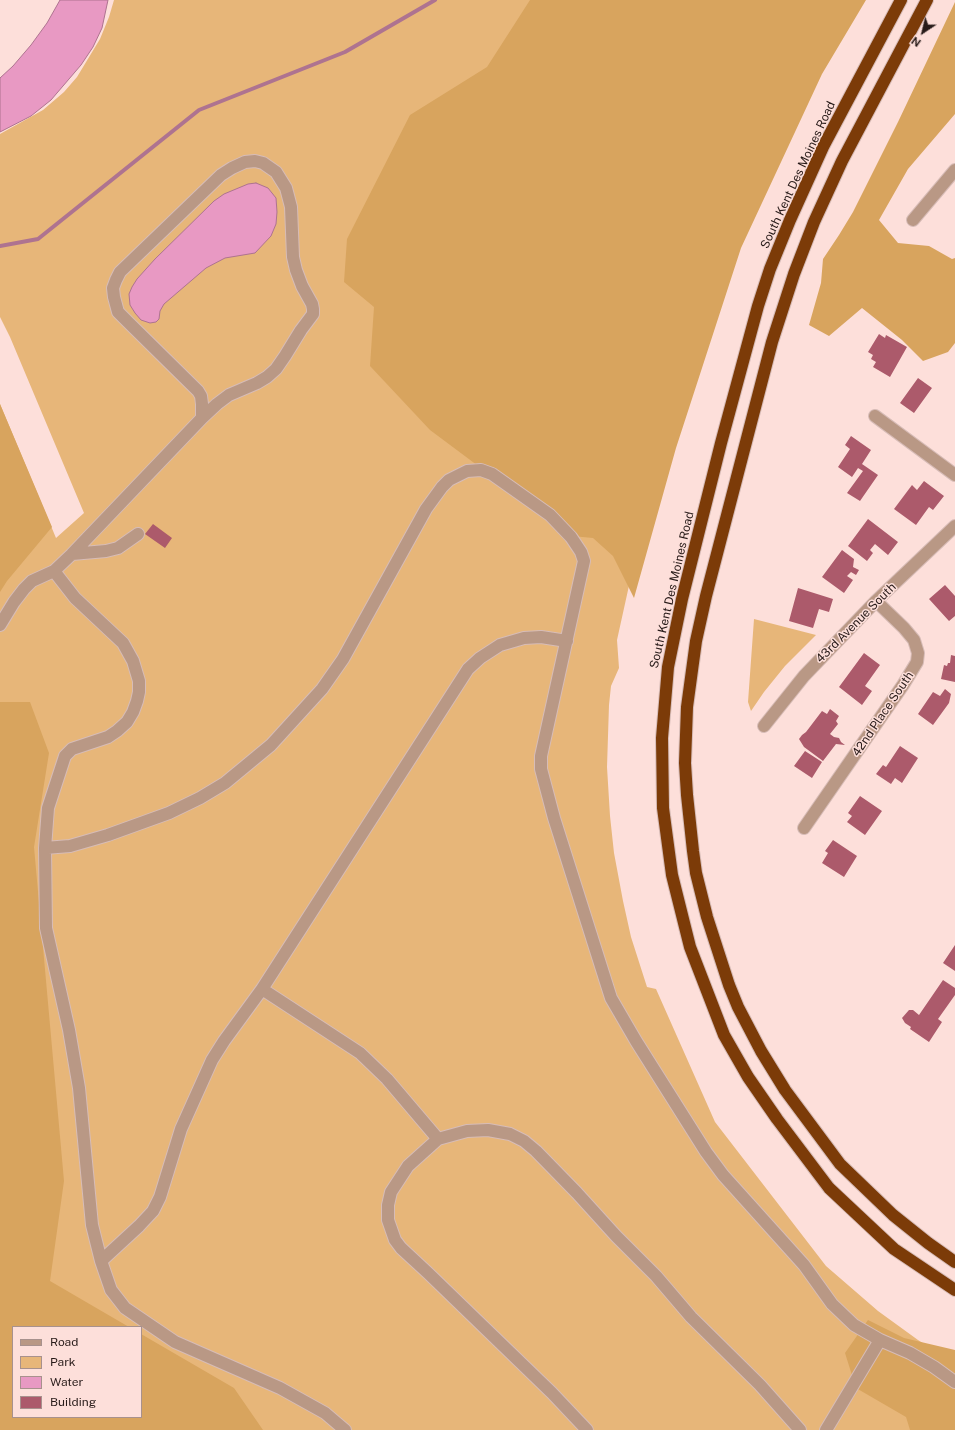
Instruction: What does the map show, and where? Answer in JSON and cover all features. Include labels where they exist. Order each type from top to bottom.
[{"type":"highway","name":"South Kent Des Moines Road","points":[[900,0],[823,147],[790,220],[770,269],[758,306],[705,505],[682,599],[668,667],[662,738],[663,808],[672,875],[690,947],[724,1035],[748,1077],[777,1119],[830,1188],[894,1249],[955,1290]]},
{"type":"highway","points":[[927,0],[842,161],[814,222],[794,274],[772,342],[710,581],[696,641],[688,700],[686,763],[687,795],[696,873],[707,917],[729,985],[738,1007],[761,1051],[785,1090],[840,1164],[894,1216],[955,1262]]},
{"type":"street","points":[[0,625],[24,588],[32,580],[54,571],[72,554],[202,418],[223,399],[257,383],[276,369],[313,314],[314,309],[302,286],[293,258],[291,211],[286,188],[276,172],[263,163],[256,161],[245,162],[221,175],[120,272],[113,288],[115,305],[118,312],[198,391],[201,396],[202,418]]},
{"type":"street","points":[[913,220],[955,170]]},
{"type":"street","points":[[874,416],[955,475]]},
{"type":"street","points":[[45,848],[70,846],[101,837],[169,813],[200,798],[225,783],[271,745],[322,689],[343,659],[426,509],[442,486],[459,474],[474,470],[481,470],[492,474],[550,515],[571,537],[581,552],[584,561],[541,756],[541,769],[554,818],[611,998],[636,1041],[706,1152],[723,1176],[804,1265],[832,1304],[854,1326],[880,1340],[910,1353],[934,1367],[955,1382]]},
{"type":"street","name":"43rd Avenue South","points":[[764,726],[804,676],[876,602],[955,526]]},
{"type":"street","points":[[72,554],[106,551],[118,548],[138,534]]},
{"type":"street","points":[[54,571],[75,598],[123,643],[130,653],[137,671],[139,692],[133,712],[127,722],[117,732],[108,737],[72,749],[64,756],[48,808],[45,848],[46,928],[70,1030],[79,1088],[92,1226],[110,1290],[125,1308],[175,1342],[280,1388],[325,1413],[345,1430]]},
{"type":"street","name":"42nd Place South","points":[[804,828],[903,685],[917,662],[918,653],[914,640],[904,628],[876,602]]},
{"type":"street","points":[[101,1261],[153,1211],[160,1196],[181,1130],[212,1060],[262,989],[468,669],[480,658],[500,645],[524,638],[541,637],[567,641]]},
{"type":"street","points":[[262,989],[360,1053],[387,1079],[438,1139]]},
{"type":"street","points":[[588,1430],[428,1272],[401,1248],[395,1240],[388,1220],[388,1206],[391,1192],[408,1166],[438,1139],[467,1131],[488,1130],[510,1134],[524,1141],[577,1193],[616,1236],[656,1276],[691,1317],[760,1385],[800,1430]]},
{"type":"street","points":[[826,1430],[880,1340]]},
{"type":"green space","points":[[114,0],[575,0],[632,572],[617,640],[619,668],[611,686],[607,767],[614,853],[631,937],[647,987],[656,989],[715,1122],[826,1266],[878,1311],[949,1360],[955,1430],[0,1430],[0,404],[56,538],[84,513],[10,337],[0,317],[0,134],[43,110],[64,92],[77,77],[100,39]]},
{"type":"green space","points":[[754,619],[816,635],[785,666],[751,711],[748,702]]},
{"type":"shaded area","points":[[530,0],[866,0],[822,74],[741,248],[676,448],[634,598],[613,556],[593,538],[572,536],[430,430],[370,366],[374,307],[344,282],[347,239],[410,115],[487,67]]},
{"type":"shaded area","points":[[955,2],[955,114],[908,169],[879,220],[898,243],[929,246],[952,259],[955,258],[955,343],[948,352],[923,361],[902,340],[862,308],[829,336],[809,325],[821,283],[823,259],[853,212]]},
{"type":"shaded area","points":[[0,404],[52,527],[7,581],[0,592]]},
{"type":"shaded area","points":[[0,702],[30,702],[49,753],[34,847],[64,1181],[50,1281],[127,1326],[12,1326],[12,1418],[142,1418],[142,1335],[234,1388],[263,1430],[0,1430]]},
{"type":"shaded area","points":[[868,1320],[904,1338],[955,1350],[955,1430],[910,1430],[906,1417],[856,1388],[845,1353]]},
{"type":"water","points":[[60,0],[108,0],[102,28],[93,47],[81,65],[51,100],[31,116],[0,132],[0,78],[13,66],[31,45],[47,23]]},
{"type":"water","points":[[256,183],[268,188],[276,198],[276,224],[271,236],[255,253],[225,258],[206,268],[164,304],[160,311],[159,319],[156,322],[150,323],[141,320],[130,305],[129,294],[137,279],[155,259],[214,201],[224,194],[248,184]]},
{"type":"building","points":[[879,334],[885,338],[886,335],[907,347],[890,377],[873,367],[876,362],[871,359],[873,355],[868,352]]},
{"type":"building","points":[[918,378],[932,388],[914,413],[900,403]]},
{"type":"building","points":[[851,436],[871,450],[862,464],[878,475],[860,501],[847,493],[863,471],[858,468],[852,477],[838,467],[850,449],[845,445]]},
{"type":"building","points":[[924,481],[944,496],[933,510],[929,507],[916,525],[894,509],[912,485],[917,490]]},
{"type":"building","points":[[868,519],[898,542],[888,555],[875,544],[870,550],[873,553],[867,561],[848,546]]},
{"type":"building","points":[[153,524],[172,538],[165,548],[145,534]]},
{"type":"building","points":[[842,550],[854,559],[853,567],[859,570],[856,575],[851,572],[847,576],[853,580],[844,593],[822,577]]},
{"type":"building","points":[[945,585],[955,596],[955,616],[949,621],[929,599]]},
{"type":"building","points":[[798,588],[833,599],[829,612],[819,609],[813,628],[789,621]]},
{"type":"building","points":[[864,653],[880,665],[865,686],[872,691],[862,705],[839,687]]},
{"type":"building","points":[[951,655],[955,656],[955,682],[941,679],[944,665],[947,666],[948,663],[950,663]]},
{"type":"building","points":[[945,689],[951,694],[949,703],[933,725],[918,714],[933,692],[940,696]]},
{"type":"building","points":[[830,709],[839,716],[836,721],[838,724],[830,734],[839,738],[845,745],[836,744],[823,761],[804,747],[799,739],[822,711],[827,714]]},
{"type":"building","points":[[900,746],[918,758],[902,783],[895,778],[891,784],[876,774],[883,765],[886,767]]},
{"type":"building","points":[[805,751],[822,762],[812,778],[794,766]]},
{"type":"building","points":[[860,796],[882,811],[865,835],[847,822],[852,816],[848,813]]},
{"type":"building","points":[[833,840],[857,856],[844,877],[822,863],[828,853],[825,851]]},
{"type":"building","points":[[955,945],[955,971],[943,963]]},
{"type":"building","points":[[943,980],[955,988],[955,995],[938,1019],[942,1022],[929,1042],[910,1029],[911,1027],[905,1023],[902,1018],[909,1010],[913,1010],[919,1015]]},
{"type":"waterway","points":[[0,246],[38,239],[199,110],[345,52],[435,0]]}]
